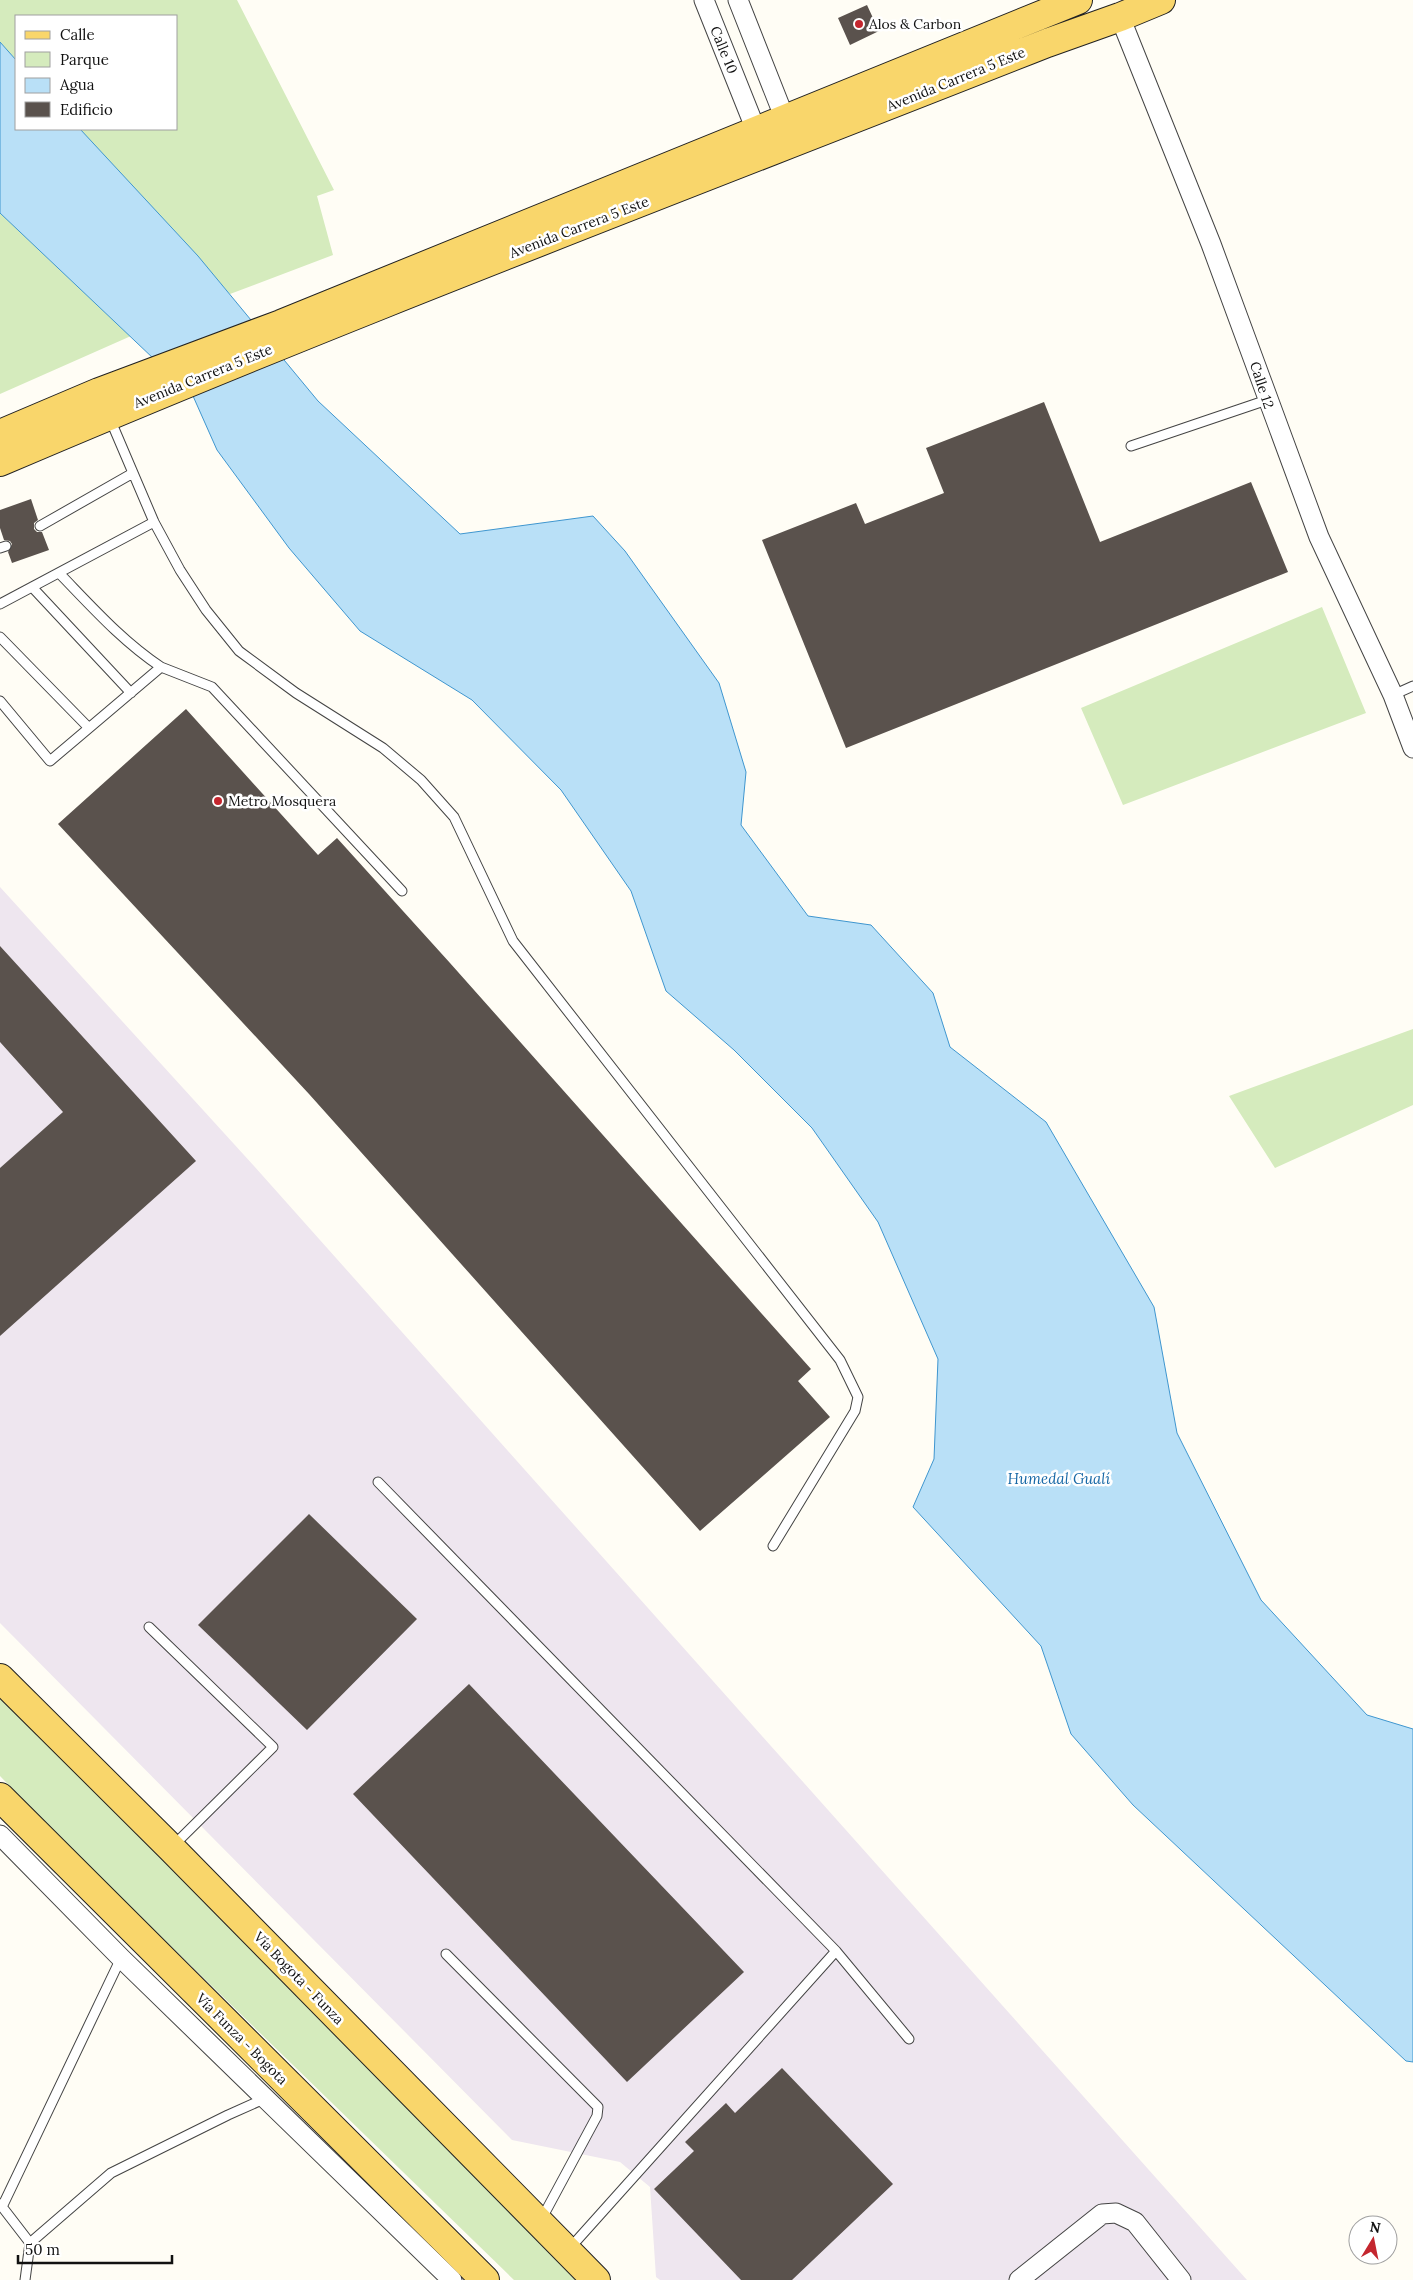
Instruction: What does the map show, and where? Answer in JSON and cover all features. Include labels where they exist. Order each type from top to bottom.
[{"type":"main road","name":"Avenida Carrera 5 Este","points":[[764,141],[785,119],[1078,0]]},
{"type":"main road","name":"Avenida Carrera 5 Este","points":[[0,434],[104,404],[764,141],[1047,43],[1161,0]]},
{"type":"main road","name":"Avenida Carrera 5 Este","points":[[0,462],[104,404]]},
{"type":"main road","name":"Vía Bogota - Funza","points":[[0,1678],[171,1848],[596,2280]]},
{"type":"main road","name":"Vía Funza - Bogota","points":[[0,1797],[484,2280]]},
{"type":"street","name":"Calle 10","points":[[704,0],[743,99],[764,141]]},
{"type":"street","points":[[738,0],[785,119]]},
{"type":"street","name":"Calle 12","points":[[1120,17],[1211,244],[1319,537],[1392,695],[1413,748]]},
{"type":"street","points":[[743,99],[760,103],[775,93]]},
{"type":"street","name":"Vía Funza - Bogota","points":[[0,1835],[121,1958],[452,2280]]},
{"type":"street","points":[[1019,2280],[1102,2214],[1116,2213],[1135,2222],[1181,2280]]},
{"type":"lane","points":[[1131,446],[1267,400]]},
{"type":"lane","points":[[104,404],[154,522],[185,578],[206,610],[239,651],[296,694],[383,748],[421,780],[454,817],[513,941],[840,1360],[858,1398],[855,1411],[773,1546]]},
{"type":"lane","points":[[40,526],[133,473]]},
{"type":"lane","points":[[0,604],[154,522]]},
{"type":"lane","points":[[59,573],[116,633],[136,651],[161,667],[212,687],[402,891]]},
{"type":"lane","points":[[32,587],[131,693]]},
{"type":"lane","points":[[0,637],[89,728]]},
{"type":"lane","points":[[0,701],[50,761],[161,667]]},
{"type":"lane","points":[[1392,695],[1413,686]]},
{"type":"lane","points":[[378,1482],[836,1951],[909,2039]]},
{"type":"lane","points":[[149,1627],[274,1747],[171,1848]]},
{"type":"lane","points":[[567,2252],[836,1951]]},
{"type":"lane","points":[[446,1954],[598,2107],[597,2116],[540,2224]]},
{"type":"lane","points":[[30,2242],[2,2204],[121,1958]]},
{"type":"lane","points":[[24,2280],[30,2242],[111,2174],[228,2114],[266,2098]]},
{"type":"shaded area","points":[[0,887],[254,1166],[1247,2280],[660,2280],[656,2277],[650,2187],[620,2162],[512,2140],[0,1623]]},
{"type":"green space","points":[[0,0],[237,0],[334,190],[317,196],[333,255],[230,294],[80,130],[178,130],[178,15],[15,15],[15,59],[0,43]]},
{"type":"green space","points":[[0,213],[108,311],[131,336],[0,394]]},
{"type":"green space","points":[[1322,607],[1366,713],[1123,805],[1081,708]]},
{"type":"green space","points":[[1413,1029],[1413,1105],[1275,1168],[1229,1096]]},
{"type":"green space","points":[[0,1696],[583,2280],[514,2280],[77,1855],[0,1776]]},
{"type":"water","name":"Humedal Gualí","points":[[0,42],[15,59],[15,130],[81,130],[198,256],[318,401],[460,534],[593,516],[625,551],[719,683],[746,772],[741,825],[808,916],[871,925],[933,993],[950,1047],[1046,1122],[1154,1307],[1177,1433],[1261,1600],[1367,1715],[1413,1729],[1413,2062],[1406,2061],[1133,1805],[1071,1734],[1041,1646],[913,1507],[934,1459],[938,1359],[878,1222],[812,1128],[734,1050],[666,991],[631,891],[561,790],[472,700],[360,631],[289,548],[217,450],[193,396],[0,213]]},
{"type":"building","name":"Alos & Carbon","points":[[867,5],[879,31],[850,45],[838,18]]},
{"type":"building","points":[[1044,402],[1100,542],[1251,482],[1288,572],[846,748],[762,540],[856,503],[865,524],[944,493],[926,448]]},
{"type":"building","points":[[31,499],[38,520],[34,523],[34,529],[37,532],[42,532],[49,550],[12,563],[8,552],[12,544],[10,541],[4,540],[0,528],[0,510]]},
{"type":"building","points":[[186,709],[318,855],[337,838],[811,1369],[798,1381],[830,1417],[700,1531],[309,1094],[58,824]]},
{"type":"building","points":[[0,946],[196,1161],[0,1336],[0,1168],[63,1112],[0,1042]]},
{"type":"building","points":[[309,1514],[417,1619],[307,1730],[198,1625]]},
{"type":"building","points":[[469,1684],[744,1972],[627,2082],[353,1794]]},
{"type":"building","points":[[782,2068],[893,2184],[792,2280],[741,2280],[654,2189],[694,2151],[685,2142],[726,2103],[735,2113]]},
{"type":"place","name":"Alos & Carbon","points":[[859,24]]},
{"type":"place","name":"Metro Mosquera","points":[[218,801]]}]
